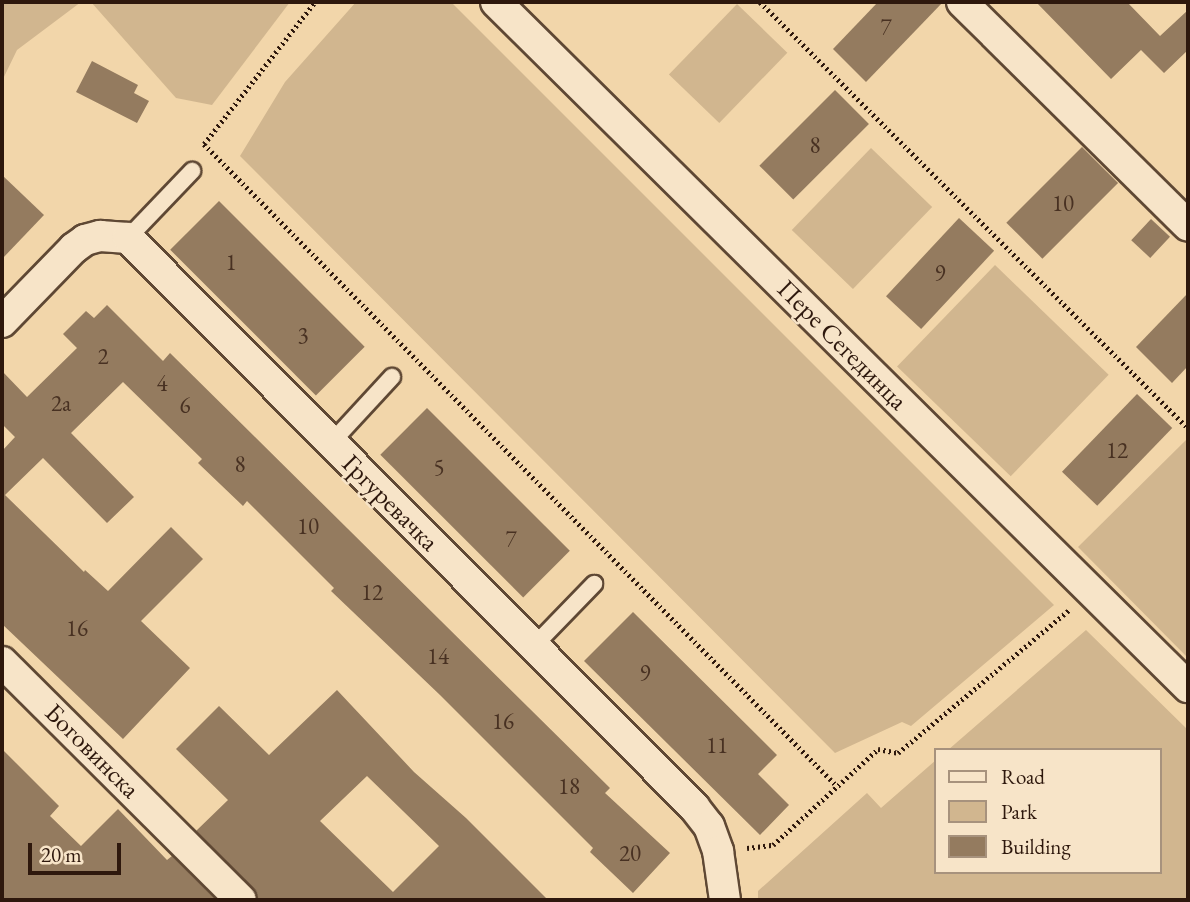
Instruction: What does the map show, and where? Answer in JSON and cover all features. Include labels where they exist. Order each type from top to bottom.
[{"type":"street","name":"Пере Сегединца","points":[[496,2],[1188,687]]},
{"type":"street","points":[[962,2],[1188,226]]},
{"type":"street","points":[[2,323],[74,248],[100,236],[128,238]]},
{"type":"street","name":"Гргуревачка","points":[[128,238],[694,807],[709,826],[718,851],[725,900]]},
{"type":"street","name":"Боговинска","points":[[2,662],[241,900]]},
{"type":"lane","points":[[128,238],[192,172]]},
{"type":"lane","points":[[331,443],[392,377]]},
{"type":"lane","points":[[533,648],[594,584]]},
{"type":"path","points":[[192,172],[204,144],[315,2]]},
{"type":"path","points":[[760,2],[1188,428]]},
{"type":"path","points":[[204,144],[836,785]]},
{"type":"path","points":[[718,851],[772,845],[877,750],[898,753],[1091,592]]},
{"type":"green space","points":[[2,2],[81,2],[17,50],[2,81]]},
{"type":"green space","points":[[91,2],[290,2],[212,105],[176,98]]},
{"type":"green space","points":[[356,2],[451,2],[1054,605],[911,726],[902,722],[835,753],[240,156],[285,82]]},
{"type":"green space","points":[[737,4],[787,53],[719,123],[669,74]]},
{"type":"green space","points":[[871,148],[932,207],[853,289],[792,230]]},
{"type":"green space","points":[[995,265],[1109,375],[1011,476],[897,366]]},
{"type":"green space","points":[[1188,440],[1188,658],[1078,547]]},
{"type":"green space","points":[[1086,630],[1188,730],[1188,900],[758,900],[758,891],[867,793],[881,808],[934,762],[934,874],[1162,874],[1162,748],[950,748]]},
{"type":"building","points":[[878,2],[943,2],[866,82],[833,49]]},
{"type":"building","points":[[1036,2],[1127,2],[1160,36],[1188,10],[1188,50],[1164,73],[1141,50],[1111,79]]},
{"type":"building","points":[[92,61],[138,85],[134,93],[149,101],[137,123],[76,92]]},
{"type":"building","points":[[835,90],[869,124],[793,200],[759,166]]},
{"type":"building","points":[[1082,147],[1118,183],[1042,259],[1006,223]]},
{"type":"building","points":[[2,175],[44,215],[2,259]]},
{"type":"building","points":[[219,201],[365,347],[316,395],[170,250]]},
{"type":"building","points":[[959,218],[994,251],[921,329],[886,296]]},
{"type":"building","points":[[1151,219],[1170,237],[1150,258],[1131,240]]},
{"type":"building","points":[[1188,293],[1188,366],[1172,383],[1136,347]]},
{"type":"building","points":[[107,305],[163,361],[170,353],[610,788],[605,793],[670,853],[633,893],[590,852],[593,848],[440,695],[331,591],[334,588],[247,501],[243,506],[198,463],[202,459],[123,382],[71,433],[134,497],[107,523],[43,458],[5,495],[84,572],[85,570],[108,591],[171,527],[203,559],[141,621],[190,668],[123,739],[2,624],[2,451],[15,437],[2,424],[2,371],[27,397],[77,348],[63,334],[86,311],[94,318]]},
{"type":"building","points":[[1137,394],[1172,428],[1097,506],[1062,472]]},
{"type":"building","points":[[427,408],[570,551],[523,598],[380,455]]},
{"type":"building","points":[[633,612],[777,755],[758,774],[789,805],[760,835],[584,661]]},
{"type":"building","points":[[337,690],[414,772],[466,818],[548,900],[258,900],[253,888],[196,831],[228,800],[176,749],[219,706],[269,755]],"holes":[[[367,776],[439,846],[393,892],[320,821]]]},
{"type":"building","points":[[2,749],[59,806],[50,816],[81,846],[118,809],[167,860],[172,856],[216,900],[2,900]]}]
